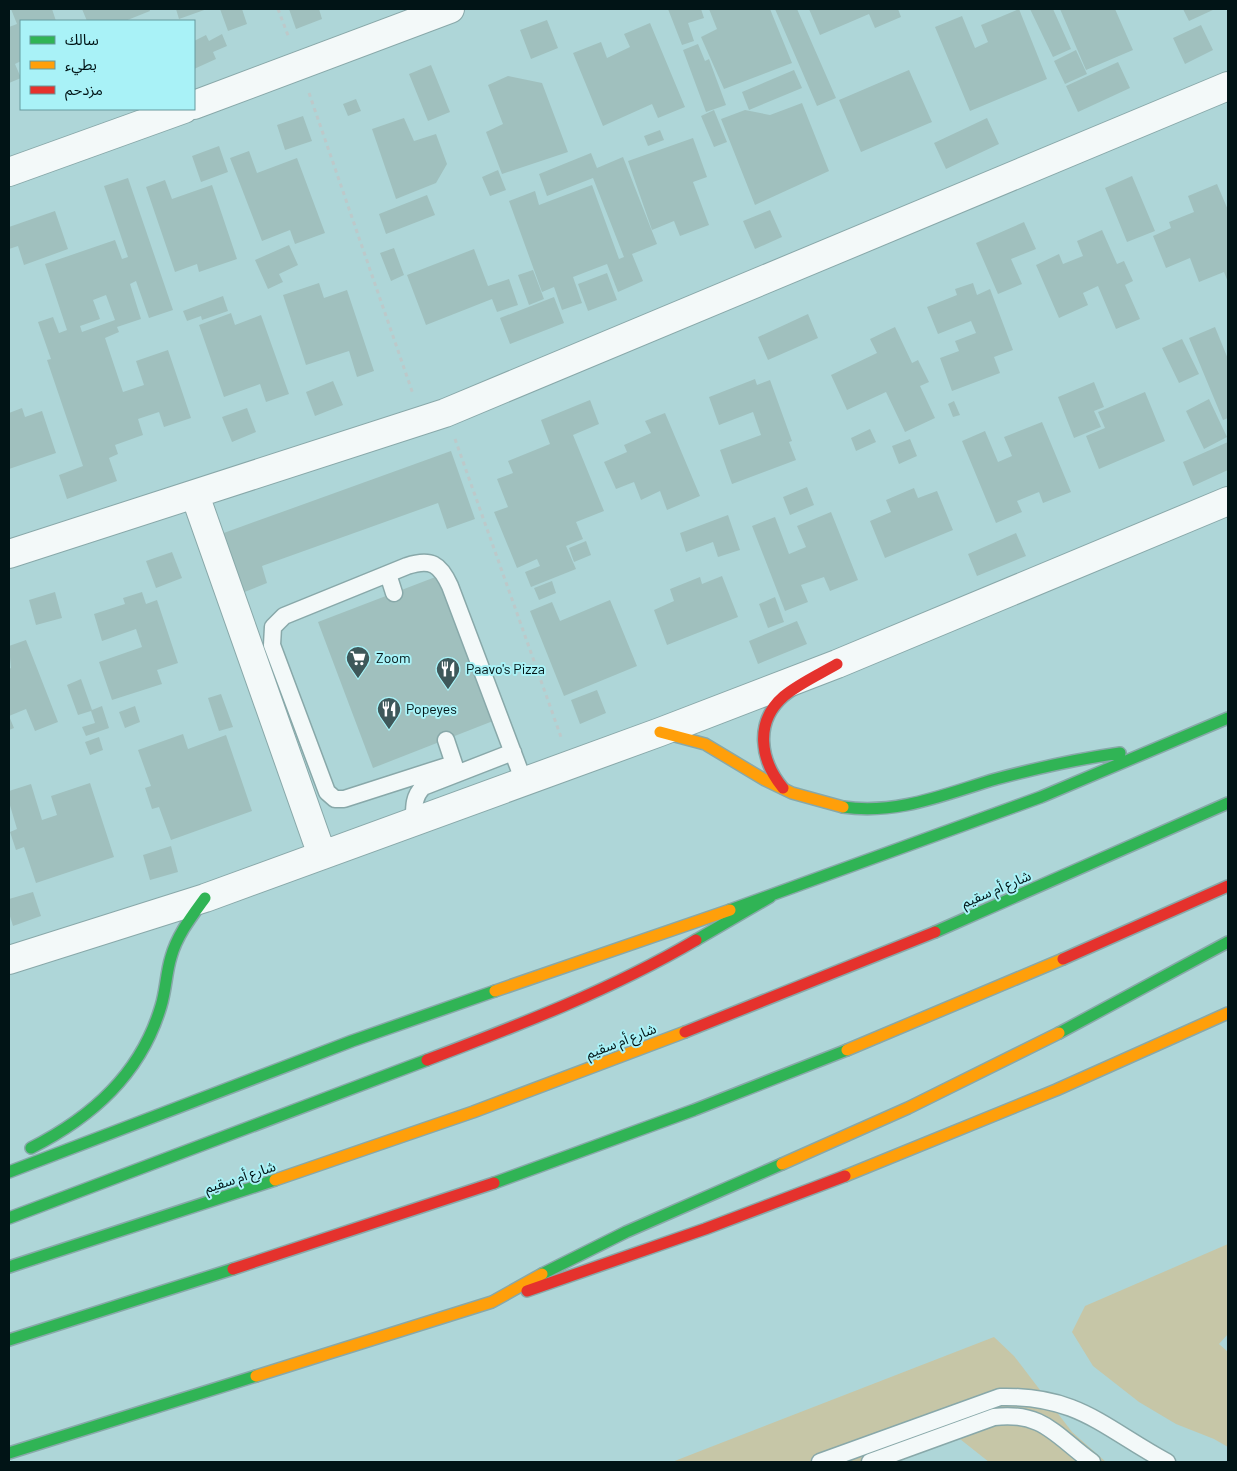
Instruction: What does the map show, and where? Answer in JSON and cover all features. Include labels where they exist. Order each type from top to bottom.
[{"type":"main road","points":[[784,790],[774,780],[763,756],[762,742],[768,716],[785,696],[837,664]]},
{"type":"main road","points":[[9,1172],[345,1043],[770,897],[952,831],[1162,749],[1228,718]]},
{"type":"main road","points":[[660,732],[700,740],[719,749],[751,771],[784,790],[821,803],[843,808],[887,810],[930,802],[1034,769],[1076,760],[1162,749]]},
{"type":"main road","name":"شارع أم سقيم","points":[[9,1267],[294,1175],[605,1064],[798,988],[990,908],[1228,803]]},
{"type":"main road","points":[[9,1340],[404,1212],[620,1137],[790,1073],[959,1005],[1228,886]]},
{"type":"main road","points":[[9,1218],[534,1018],[655,964],[770,897]]},
{"type":"main road","points":[[9,1160],[82,1120],[105,1101],[129,1074],[144,1048],[157,1019],[173,949],[181,932],[205,898]]},
{"type":"main road","points":[[492,1302],[542,1274],[645,1223],[759,1176],[976,1075],[1111,1006],[1228,942]]},
{"type":"main road","points":[[9,1453],[492,1302],[745,1216],[1017,1108],[1228,1013]]},
{"type":"street","points":[[195,105],[300,67],[450,9]]},
{"type":"street","points":[[9,554],[434,417],[1228,86]]},
{"type":"street","points":[[9,172],[181,110]]},
{"type":"street","points":[[195,495],[322,855]]},
{"type":"street","points":[[9,960],[205,898],[660,732],[837,664],[1228,502]]},
{"type":"lane","points":[[513,752],[344,799],[335,799],[327,792],[272,645],[273,627],[284,616],[388,574],[421,562],[434,564],[444,573],[513,752],[524,782]]},
{"type":"lane","points":[[388,574],[394,593]]},
{"type":"lane","points":[[446,740],[456,769]]},
{"type":"lane","points":[[414,822],[414,802],[417,793],[423,787],[456,769]]},
{"type":"lane","points":[[820,1462],[1000,1397],[1022,1396],[1044,1399],[1087,1413],[1167,1462]]},
{"type":"lane","points":[[870,1462],[994,1417],[1012,1415],[1029,1418],[1045,1424],[1092,1462]]},
{"type":"path","points":[[300,67],[434,417],[571,765]]},
{"type":"green space","points":[[1228,1244],[1228,1334],[1219,1344],[1228,1352],[1228,1447],[1214,1439],[1176,1424],[1139,1402],[1093,1366],[1072,1332],[1085,1306]]},
{"type":"green space","points":[[994,1337],[1014,1356],[1072,1432],[1106,1462],[989,1462],[941,1424],[911,1442],[891,1462],[672,1462]]},
{"type":"building","points":[[11,9],[52,9],[56,20],[20,20],[20,62],[15,64],[20,78],[9,83],[9,27],[17,24]]},
{"type":"building","points":[[82,9],[149,9],[150,11],[128,20],[87,20]]},
{"type":"building","points":[[176,9],[207,9],[179,19]]},
{"type":"building","points":[[220,9],[242,9],[247,24],[228,31]]},
{"type":"building","points":[[289,9],[319,9],[322,19],[296,29]]},
{"type":"building","points":[[668,9],[701,9],[704,18],[688,23],[694,41],[682,45]]},
{"type":"building","points":[[709,9],[770,9],[792,63],[724,89],[701,37],[717,29]]},
{"type":"building","points":[[775,9],[797,9],[836,98],[817,106]]},
{"type":"building","points":[[809,9],[898,9],[901,17],[875,28],[869,14],[820,35]]},
{"type":"building","points":[[1019,9],[1047,79],[970,111],[935,27],[962,16],[975,48],[988,42],[981,25]]},
{"type":"building","points":[[1030,9],[1053,9],[1071,49],[1053,57]]},
{"type":"building","points":[[1060,9],[1115,9],[1133,50],[1086,70]]},
{"type":"building","points":[[1183,9],[1215,9],[1189,21]]},
{"type":"building","points":[[547,20],[558,48],[531,59],[520,30]]},
{"type":"building","points":[[650,23],[685,107],[658,118],[652,104],[603,126],[573,53],[601,42],[607,58],[630,47],[624,34]]},
{"type":"building","points":[[1201,25],[1213,50],[1185,64],[1173,38]]},
{"type":"building","points":[[222,34],[227,46],[213,52],[216,59],[195,69],[195,40],[206,35],[209,41]]},
{"type":"building","points":[[698,44],[705,61],[709,59],[726,105],[706,112],[683,50]]},
{"type":"building","points":[[1076,50],[1087,74],[1065,84],[1054,61]]},
{"type":"building","points":[[1118,62],[1130,88],[1078,112],[1066,86]]},
{"type":"building","points":[[431,65],[450,112],[428,121],[409,74]]},
{"type":"building","points":[[794,70],[802,88],[749,110],[742,92]]},
{"type":"building","points":[[909,70],[932,122],[861,152],[839,100]]},
{"type":"building","points":[[508,76],[542,83],[568,152],[502,174],[486,132],[503,124],[488,85]]},
{"type":"building","points":[[356,99],[361,111],[348,116],[343,104]]},
{"type":"building","points":[[802,103],[829,171],[755,205],[721,119],[745,110],[770,115]]},
{"type":"building","points":[[714,110],[727,142],[714,147],[701,116]]},
{"type":"building","points":[[303,116],[312,141],[285,150],[277,125]]},
{"type":"building","points":[[404,118],[414,141],[436,134],[447,164],[436,183],[396,199],[372,129]]},
{"type":"building","points":[[987,118],[999,144],[946,169],[934,143]]},
{"type":"building","points":[[660,130],[664,140],[648,146],[644,136]]},
{"type":"building","points":[[693,138],[707,177],[693,182],[709,225],[680,236],[674,221],[652,230],[628,161]]},
{"type":"building","points":[[219,146],[228,172],[201,182],[192,156]]},
{"type":"building","points":[[249,151],[257,173],[297,158],[325,233],[295,244],[290,230],[262,241],[230,158]]},
{"type":"building","points":[[591,153],[597,168],[623,157],[657,244],[632,254],[643,281],[618,292],[607,264],[573,277],[582,303],[562,310],[554,287],[542,292],[509,201],[535,191],[539,205],[592,185],[619,259],[624,257],[593,178],[547,196],[539,174]]},
{"type":"building","points":[[498,170],[506,190],[490,196],[482,177]]},
{"type":"building","points":[[1132,176],[1155,231],[1127,242],[1105,188]]},
{"type":"building","points":[[128,178],[173,310],[149,318],[136,281],[130,284],[141,319],[117,327],[119,332],[105,338],[123,392],[144,385],[136,361],[168,350],[191,418],[164,427],[159,412],[138,419],[143,435],[115,445],[118,454],[109,458],[117,481],[67,499],[59,475],[83,466],[47,360],[51,359],[38,322],[53,317],[59,333],[67,330],[45,264],[115,240],[122,259],[128,257],[104,186]],"holes":[[[106,295],[115,320],[82,332],[80,326],[100,319],[93,300]]]},
{"type":"building","points":[[165,180],[172,199],[212,185],[237,259],[199,272],[197,264],[175,272],[146,187]]},
{"type":"building","points":[[1217,184],[1228,210],[1228,282],[1224,272],[1199,282],[1190,258],[1166,268],[1153,236],[1171,228],[1169,222],[1194,212],[1188,196]]},
{"type":"building","points":[[427,195],[435,215],[386,234],[379,214]]},
{"type":"building","points":[[770,210],[782,237],[755,249],[743,221]]},
{"type":"building","points":[[55,211],[68,249],[24,265],[18,246],[9,249],[9,227]]},
{"type":"building","points":[[1024,222],[1036,249],[1011,259],[1022,284],[998,294],[976,243]]},
{"type":"building","points":[[1102,230],[1117,264],[1124,261],[1133,281],[1125,285],[1140,319],[1116,329],[1098,286],[1083,293],[1088,305],[1059,318],[1036,265],[1059,254],[1063,264],[1083,256],[1077,241]]},
{"type":"building","points":[[289,245],[298,265],[279,274],[283,282],[268,289],[255,260]]},
{"type":"building","points":[[394,248],[404,275],[391,281],[380,253]]},
{"type":"building","points":[[474,249],[488,286],[509,279],[518,305],[497,312],[492,299],[426,325],[407,275]]},
{"type":"building","points":[[533,270],[544,299],[529,305],[518,275]]},
{"type":"building","points":[[607,273],[617,300],[588,311],[578,284]]},
{"type":"building","points":[[319,283],[324,298],[347,290],[374,371],[357,377],[349,351],[306,365],[283,295]]},
{"type":"building","points":[[973,283],[977,295],[990,289],[1013,350],[994,357],[1000,373],[952,391],[940,358],[959,351],[955,341],[976,333],[971,321],[938,334],[927,307],[957,295],[955,289]]},
{"type":"building","points":[[223,296],[228,311],[202,320],[201,316],[187,321],[183,311]]},
{"type":"building","points":[[554,297],[564,323],[510,344],[500,318]]},
{"type":"building","points":[[231,313],[235,325],[261,315],[289,394],[266,402],[260,384],[224,397],[199,325]]},
{"type":"building","points":[[808,314],[818,338],[768,360],[758,337]]},
{"type":"building","points":[[895,327],[912,363],[918,360],[929,382],[920,386],[935,418],[905,432],[886,392],[847,410],[831,375],[877,353],[870,339]]},
{"type":"building","points":[[1215,327],[1228,359],[1228,418],[1223,420],[1189,338]]},
{"type":"building","points":[[1182,339],[1199,374],[1179,383],[1162,348]]},
{"type":"building","points":[[755,379],[757,385],[770,380],[792,441],[789,442],[796,460],[732,484],[720,450],[761,435],[753,412],[719,425],[709,397]]},
{"type":"building","points":[[333,381],[343,405],[315,416],[306,392]]},
{"type":"building","points":[[1094,382],[1104,407],[1094,411],[1101,427],[1074,438],[1058,397]]},
{"type":"building","points":[[1145,392],[1165,441],[1099,469],[1086,436],[1105,428],[1098,412]]},
{"type":"building","points":[[1209,399],[1227,437],[1204,449],[1186,411]]},
{"type":"building","points":[[590,400],[599,424],[573,435],[604,511],[576,522],[583,539],[566,546],[576,569],[531,587],[525,572],[540,566],[537,559],[517,568],[494,512],[508,507],[497,479],[513,473],[508,461],[550,444],[541,420]]},
{"type":"building","points":[[954,401],[960,415],[953,417],[948,404]]},
{"type":"building","points":[[22,408],[25,417],[42,411],[56,453],[9,469],[9,413]]},
{"type":"building","points":[[247,408],[256,432],[232,442],[222,417]]},
{"type":"building","points":[[665,413],[700,496],[667,510],[660,491],[641,500],[634,482],[616,489],[604,462],[627,452],[624,445],[651,433],[645,421]]},
{"type":"building","points":[[1042,422],[1071,492],[1043,503],[1039,492],[1017,501],[1022,512],[996,523],[962,441],[985,431],[998,462],[1012,456],[1004,437]]},
{"type":"building","points":[[870,429],[876,442],[856,451],[851,438]]},
{"type":"building","points":[[910,439],[917,456],[899,464],[892,446]]},
{"type":"building","points":[[1228,442],[1228,470],[1193,486],[1183,462]]},
{"type":"building","points":[[451,451],[475,519],[447,529],[438,503],[262,566],[267,583],[242,593],[221,534]]},
{"type":"building","points":[[807,487],[814,505],[790,515],[783,497]]},
{"type":"building","points":[[914,488],[918,498],[937,491],[953,530],[885,558],[870,521],[891,512],[886,500]]},
{"type":"building","points":[[831,512],[858,580],[830,591],[824,577],[801,585],[808,602],[785,611],[752,526],[775,517],[789,554],[806,547],[797,526]]},
{"type":"building","points":[[728,515],[740,550],[718,557],[713,542],[686,552],[680,533]]},
{"type":"building","points":[[1016,533],[1026,556],[977,576],[968,554]]},
{"type":"building","points":[[586,541],[591,555],[574,562],[569,548]]},
{"type":"building","points":[[172,552],[182,578],[156,588],[146,561]]},
{"type":"building","points":[[438,576],[493,721],[373,768],[318,622]]},
{"type":"building","points":[[722,576],[738,617],[667,645],[654,610],[674,601],[670,589],[700,577],[702,584]]},
{"type":"building","points":[[552,581],[556,593],[539,600],[534,588]]},
{"type":"building","points":[[55,592],[62,618],[36,625],[29,600]]},
{"type":"building","points":[[142,592],[146,604],[157,600],[178,663],[157,670],[162,684],[112,700],[99,662],[142,647],[136,629],[102,641],[94,614],[125,604],[123,598]]},
{"type":"building","points":[[775,597],[784,622],[768,628],[759,604]]},
{"type":"building","points":[[610,600],[637,666],[564,696],[530,611],[552,602],[560,621]]},
{"type":"building","points":[[797,621],[807,644],[758,664],[749,641]]},
{"type":"building","points":[[26,640],[58,722],[35,731],[26,709],[9,716],[9,669],[11,668],[9,646]]},
{"type":"building","points":[[81,679],[92,710],[102,706],[109,728],[86,736],[82,727],[95,723],[91,711],[78,715],[67,685]]},
{"type":"building","points":[[597,690],[606,713],[580,724],[571,700]]},
{"type":"building","points":[[221,694],[233,727],[219,731],[208,698]]},
{"type":"building","points":[[135,706],[140,722],[125,728],[119,712]]},
{"type":"building","points":[[9,716],[14,728],[9,730]]},
{"type":"building","points":[[183,734],[188,749],[226,735],[252,811],[171,840],[159,807],[152,809],[145,788],[151,786],[138,750]]},
{"type":"building","points":[[99,737],[103,750],[90,755],[85,742]]},
{"type":"building","points":[[90,783],[114,857],[36,883],[24,847],[16,850],[10,832],[17,829],[9,802],[9,791],[31,784],[42,820],[57,815],[51,796]]},
{"type":"building","points":[[171,846],[178,872],[150,880],[143,855]]},
{"type":"building","points":[[33,892],[41,916],[13,926],[9,913],[9,899]]},
{"type":"traffic: fast","points":[[730,910],[1041,797],[1228,718]]},
{"type":"traffic: fast","points":[[843,807],[863,809],[902,806],[940,797],[1027,771],[1120,753]]},
{"type":"traffic: fast","points":[[935,932],[1228,803]]},
{"type":"traffic: fast","points":[[696,940],[770,897]]},
{"type":"traffic: fast","points":[[31,1148],[53,1136],[94,1107],[127,1073],[141,1053],[161,1006],[169,963],[177,941],[205,898]]},
{"type":"traffic: fast","points":[[1059,1033],[1228,942]]},
{"type":"traffic: fast","points":[[9,1172],[352,1041],[495,991]]},
{"type":"traffic: fast","points":[[494,1183],[694,1110],[847,1050]]},
{"type":"traffic: fast","points":[[9,1218],[427,1060]]},
{"type":"traffic: fast","points":[[542,1274],[626,1232],[782,1164]]},
{"type":"traffic: fast","points":[[9,1267],[275,1180]]},
{"type":"traffic: fast","points":[[9,1340],[233,1269]]},
{"type":"traffic: fast","points":[[9,1453],[256,1376]]},
{"type":"traffic: slow","points":[[660,732],[705,744],[765,780],[792,793],[843,807]]},
{"type":"traffic: slow","points":[[495,991],[730,910]]},
{"type":"traffic: slow","points":[[847,1050],[1063,959]]},
{"type":"traffic: slow","points":[[845,1176],[1056,1090],[1228,1013]]},
{"type":"traffic: slow","points":[[275,1180],[473,1112],[685,1032]]},
{"type":"traffic: slow","points":[[782,1164],[908,1108],[1059,1033]]},
{"type":"traffic: slow","points":[[256,1376],[492,1302],[542,1274]]},
{"type":"traffic: jam","points":[[783,788],[775,777],[765,753],[764,729],[768,717],[774,706],[790,691],[837,664]]},
{"type":"traffic: jam","points":[[1063,959],[1228,886]]},
{"type":"traffic: jam","points":[[685,1032],[935,932]]},
{"type":"traffic: jam","points":[[427,1060],[598,991],[696,940]]},
{"type":"traffic: jam","points":[[527,1291],[705,1229],[845,1176]]},
{"type":"traffic: jam","points":[[233,1269],[494,1183]]},
{"type":"place","name":"Zoom","points":[[358,679]]},
{"type":"place","name":"Paavo's Pizza","points":[[448,690]]},
{"type":"place","name":"Popeyes","points":[[389,730]]}]
